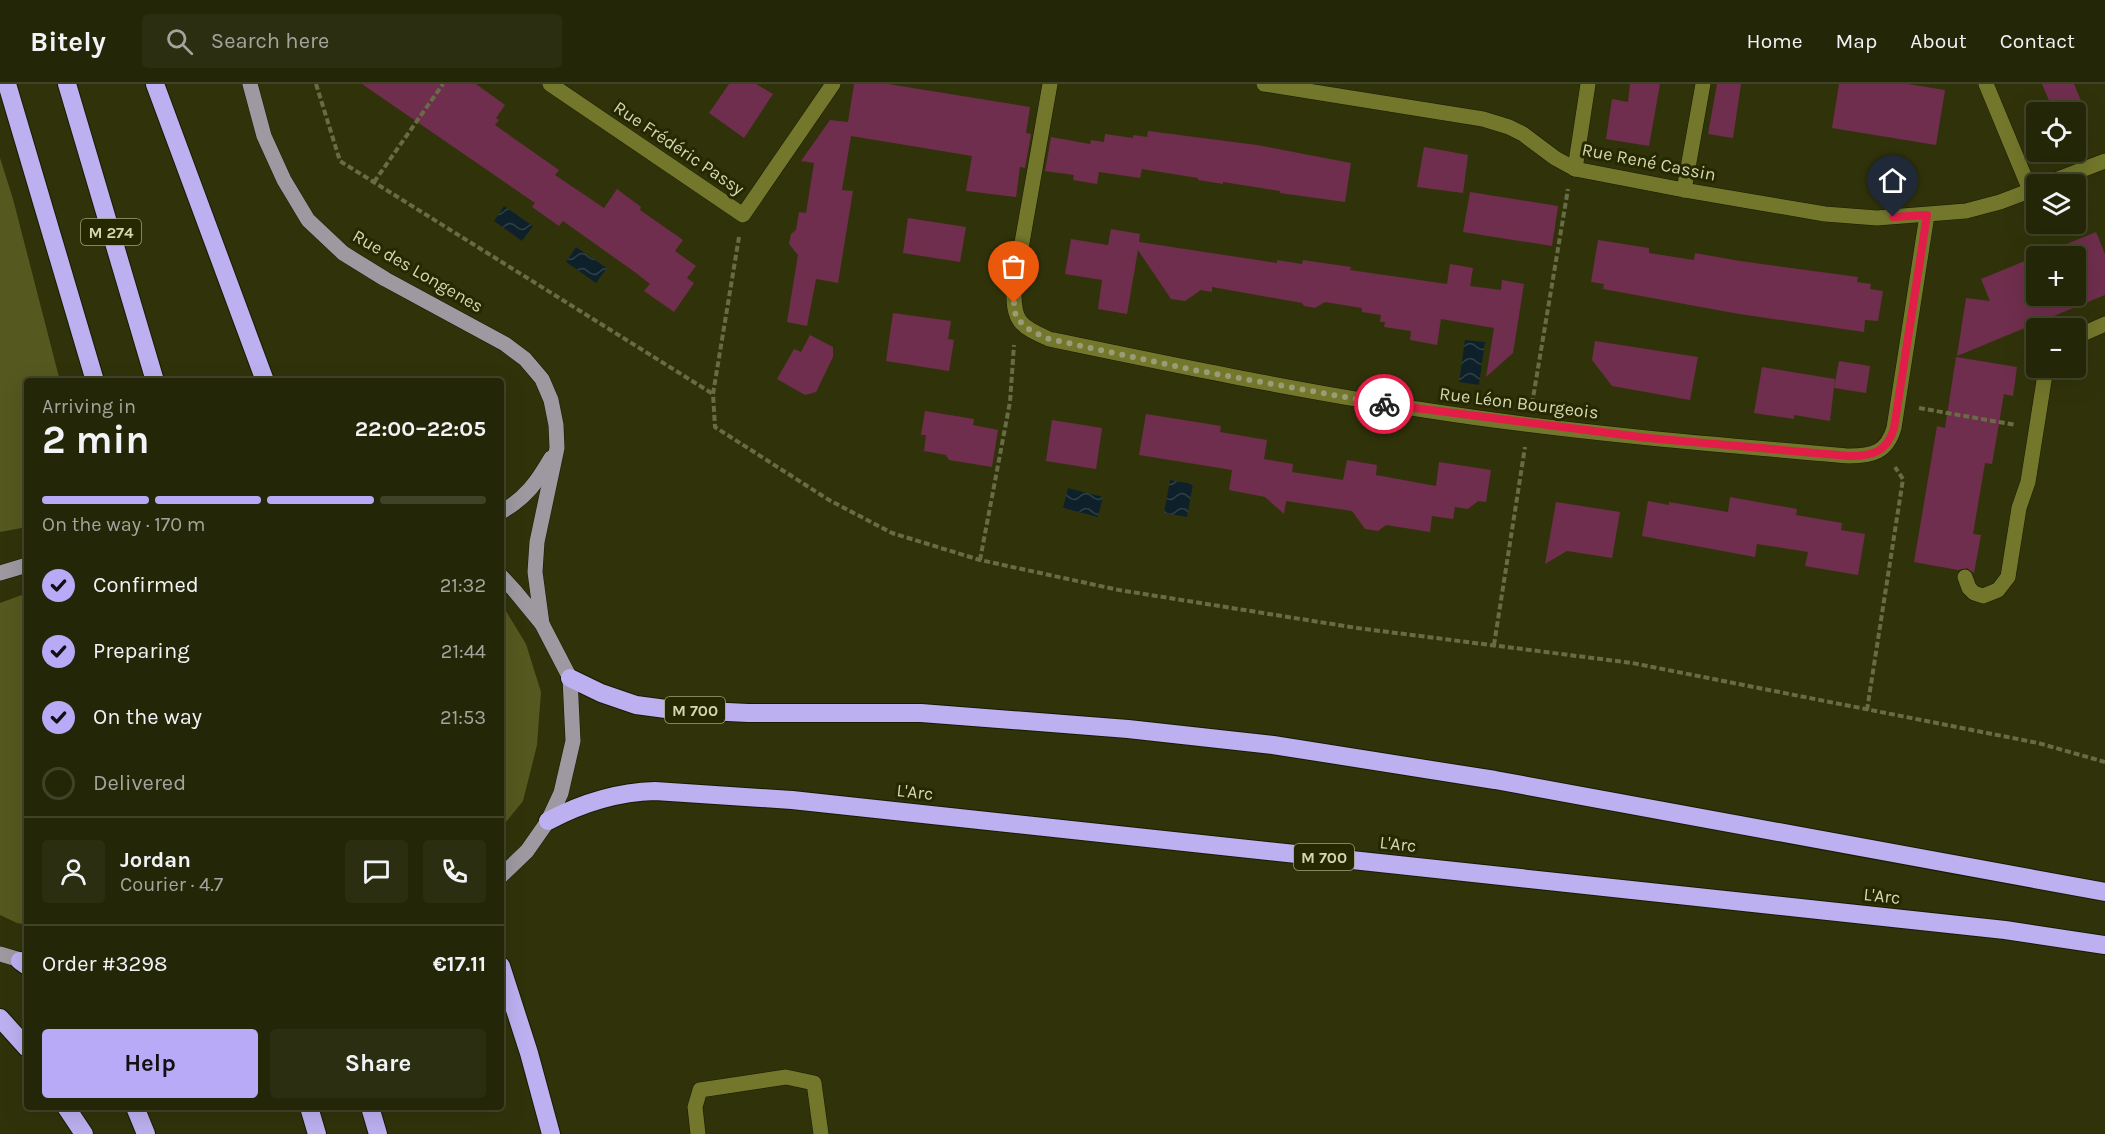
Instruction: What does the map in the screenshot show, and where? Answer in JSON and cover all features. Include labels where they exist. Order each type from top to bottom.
[{"type":"highway","name":"M 274","points":[[7,84],[94,378]]},
{"type":"highway","name":"M 274","points":[[67,84],[154,378]]},
{"type":"highway","points":[[155,84],[264,378]]},
{"type":"highway","name":"M 700","points":[[570,678],[636,705],[666,709],[748,713],[921,713],[1128,729],[1273,745],[1495,780],[2105,892]]},
{"type":"highway","name":"L'Arc","points":[[548,821],[579,805],[635,791],[792,800],[1994,929],[2105,945]]},
{"type":"highway","points":[[504,975],[529,1053],[551,1134]]},
{"type":"highway","points":[[0,1018],[24,1045]]},
{"type":"highway","points":[[68,1110],[84,1134]]},
{"type":"highway","points":[[136,1110],[146,1134]]},
{"type":"highway","points":[[310,1110],[317,1134]]},
{"type":"highway","points":[[371,1110],[378,1134]]},
{"type":"main road","name":"Rue des Longenes","points":[[250,84],[264,136],[284,180],[308,220],[343,253],[385,279],[505,344],[525,359],[542,379],[551,400],[556,424],[556,448],[537,542],[535,572],[542,624]]},
{"type":"main road","points":[[504,510],[516,504],[536,484],[556,448]]},
{"type":"main road","points":[[0,573],[24,566]]},
{"type":"main road","points":[[504,579],[542,624],[570,678],[573,741],[561,793],[548,821],[527,850],[504,873]]},
{"type":"main road","points":[[0,954],[24,963]]},
{"type":"street","name":"Rue Frédéric Passy","points":[[550,84],[743,215],[832,84]]},
{"type":"street","points":[[1016,318],[1014,288],[1050,84]]},
{"type":"street","name":"Rue René Cassin","points":[[1264,84],[1483,119],[1523,134],[1555,158],[1575,169],[1825,214],[1877,218],[1966,211],[2026,192]]},
{"type":"street","points":[[1575,169],[1588,84]]},
{"type":"street","points":[[1684,190],[1703,84]]},
{"type":"street","points":[[1986,84],[2027,174]]},
{"type":"street","points":[[2070,174],[2105,160]]},
{"type":"street","points":[[1883,448],[1892,435],[1898,405],[1927,215]]},
{"type":"street","name":"Rue Léon Bourgeois","points":[[1016,318],[1031,331],[1049,339],[1194,370],[1427,411],[1648,438],[1849,456],[1869,454],[1883,448]]},
{"type":"street","points":[[2086,333],[2105,324]]},
{"type":"street","points":[[1965,577],[1969,588],[1974,593],[1983,596],[1998,590],[2007,577],[2019,508],[2028,482],[2044,378]]},
{"type":"street","points":[[698,1134],[695,1107],[699,1090],[786,1077],[814,1083],[821,1134]]},
{"type":"path","points":[[316,84],[340,161],[713,394]]},
{"type":"path","points":[[374,183],[443,84]]},
{"type":"path","points":[[743,215],[713,394],[715,427],[829,500],[892,533],[980,560],[1119,590],[1357,628],[1632,663],[2038,743],[2105,762]]},
{"type":"path","points":[[980,560],[1010,402],[1016,318]]},
{"type":"path","points":[[1898,405],[2036,428]]},
{"type":"path","points":[[1867,710],[1903,479],[1883,448]]},
{"type":"green space","points":[[0,158],[13,199],[59,378],[24,378],[24,528],[0,532]]},
{"type":"green space","points":[[24,594],[24,924],[0,915],[0,603]]},
{"type":"green space","points":[[504,608],[526,644],[541,692],[537,745],[523,801],[504,824]]},
{"type":"water","points":[[504,206],[533,226],[522,241],[494,221]]},
{"type":"water","points":[[576,247],[607,268],[596,283],[566,262]]},
{"type":"water","points":[[1465,340],[1485,342],[1479,385],[1459,382]]},
{"type":"water","points":[[1170,480],[1193,484],[1187,517],[1164,513]]},
{"type":"water","points":[[1068,488],[1103,497],[1098,517],[1063,508]]},
{"type":"building","points":[[362,84],[476,84],[505,105],[496,118],[499,120],[495,125],[559,170],[555,175],[604,208],[617,189],[641,207],[640,210],[683,240],[675,251],[696,266],[687,278],[694,283],[674,312],[644,291],[650,284],[636,273],[563,221],[559,226],[532,207],[535,203]]},
{"type":"building","points":[[729,84],[756,84],[773,94],[744,138],[709,113]]},
{"type":"building","points":[[854,84],[888,84],[1030,107],[1026,133],[1031,134],[1025,168],[1020,167],[1016,197],[966,191],[972,156],[851,136],[842,190],[853,191],[838,283],[816,279],[807,326],[787,322],[798,255],[789,244],[791,234],[796,230],[799,212],[806,213],[814,163],[801,161],[830,120],[848,122]]},
{"type":"building","points":[[1630,84],[1660,84],[1649,146],[1606,139],[1612,99],[1628,102]]},
{"type":"building","points":[[1717,84],[1741,84],[1733,138],[1708,134]]},
{"type":"building","points":[[1839,84],[1908,84],[1945,90],[1936,145],[1832,128]]},
{"type":"building","points":[[2042,84],[2074,84],[2081,101],[2079,102],[2050,102]]},
{"type":"building","points":[[1148,131],[1257,145],[1351,163],[1345,202],[1198,180],[1198,178],[1142,169],[1140,178],[1099,172],[1097,184],[1073,180],[1074,175],[1045,171],[1051,137],[1090,144],[1091,140],[1104,142],[1105,134],[1133,138],[1133,135],[1147,137]]},
{"type":"building","points":[[1424,147],[1468,155],[1463,193],[1417,187]]},
{"type":"building","points":[[1470,192],[1558,206],[1552,246],[1463,232]]},
{"type":"building","points":[[908,218],[966,227],[960,262],[903,253]]},
{"type":"building","points":[[1111,229],[1140,234],[1139,242],[1277,263],[1277,260],[1302,264],[1303,260],[1351,267],[1350,270],[1447,284],[1450,264],[1473,268],[1470,286],[1501,290],[1502,280],[1524,284],[1513,353],[1486,377],[1494,328],[1441,319],[1437,345],[1410,340],[1411,331],[1384,327],[1385,322],[1380,322],[1381,315],[1362,312],[1362,308],[1325,302],[1315,308],[1304,306],[1302,303],[1212,287],[1212,292],[1201,290],[1185,301],[1171,299],[1138,250],[1127,314],[1098,309],[1102,280],[1065,274],[1071,239],[1108,245]]},
{"type":"building","points":[[2096,232],[2105,254],[2105,295],[2086,303],[2086,246],[2062,246]]},
{"type":"building","points":[[1598,240],[1649,248],[1649,253],[1694,260],[1695,253],[1858,277],[1857,282],[1871,284],[1870,289],[1883,291],[1878,321],[1865,320],[1864,332],[1739,314],[1603,289],[1604,284],[1591,282]]},
{"type":"building","points":[[2026,261],[2026,306],[2078,306],[2049,318],[2026,318],[2026,328],[1957,356],[1966,298],[1990,301],[1981,279]]},
{"type":"building","points":[[893,313],[951,321],[948,339],[954,340],[949,371],[886,361]]},
{"type":"building","points":[[810,335],[833,347],[833,357],[816,392],[805,395],[777,379],[794,349],[801,352]]},
{"type":"building","points":[[1595,341],[1698,357],[1690,400],[1612,386],[1592,360]]},
{"type":"building","points":[[1956,357],[2017,367],[2013,396],[2004,394],[1992,464],[1985,463],[1973,534],[1981,535],[1974,573],[1967,568],[1958,570],[1914,562],[1937,426],[1945,428]]},
{"type":"building","points":[[1839,361],[1870,366],[1866,393],[1834,388]]},
{"type":"building","points":[[1762,367],[1835,379],[1830,421],[1794,415],[1794,419],[1754,413]]},
{"type":"building","points":[[925,411],[974,419],[973,425],[998,430],[992,467],[949,460],[946,455],[924,451],[926,435],[921,435]]},
{"type":"building","points":[[1146,414],[1221,426],[1220,432],[1267,440],[1264,459],[1293,464],[1292,472],[1343,480],[1347,460],[1377,465],[1376,475],[1436,486],[1439,462],[1491,470],[1486,502],[1478,501],[1468,509],[1455,507],[1453,519],[1432,516],[1430,532],[1386,525],[1378,531],[1365,529],[1352,511],[1286,501],[1284,514],[1265,497],[1229,490],[1232,470],[1139,455]]},
{"type":"building","points":[[1052,420],[1102,428],[1096,469],[1046,461]]},
{"type":"building","points":[[1730,497],[1797,509],[1796,515],[1842,523],[1841,530],[1865,534],[1858,575],[1805,566],[1808,552],[1757,544],[1755,557],[1642,536],[1648,501],[1669,505],[1669,502],[1728,512]]},
{"type":"building","points":[[1556,502],[1620,512],[1612,558],[1567,551],[1545,564]]},
{"type":"way so far","points":[[1014,303],[1016,318],[1031,331],[1049,339],[1194,370],[1384,404]]},
{"type":"route","points":[[1384,404],[1648,438],[1849,456],[1877,452],[1888,442],[1894,428],[1927,215],[1893,217]]}]
